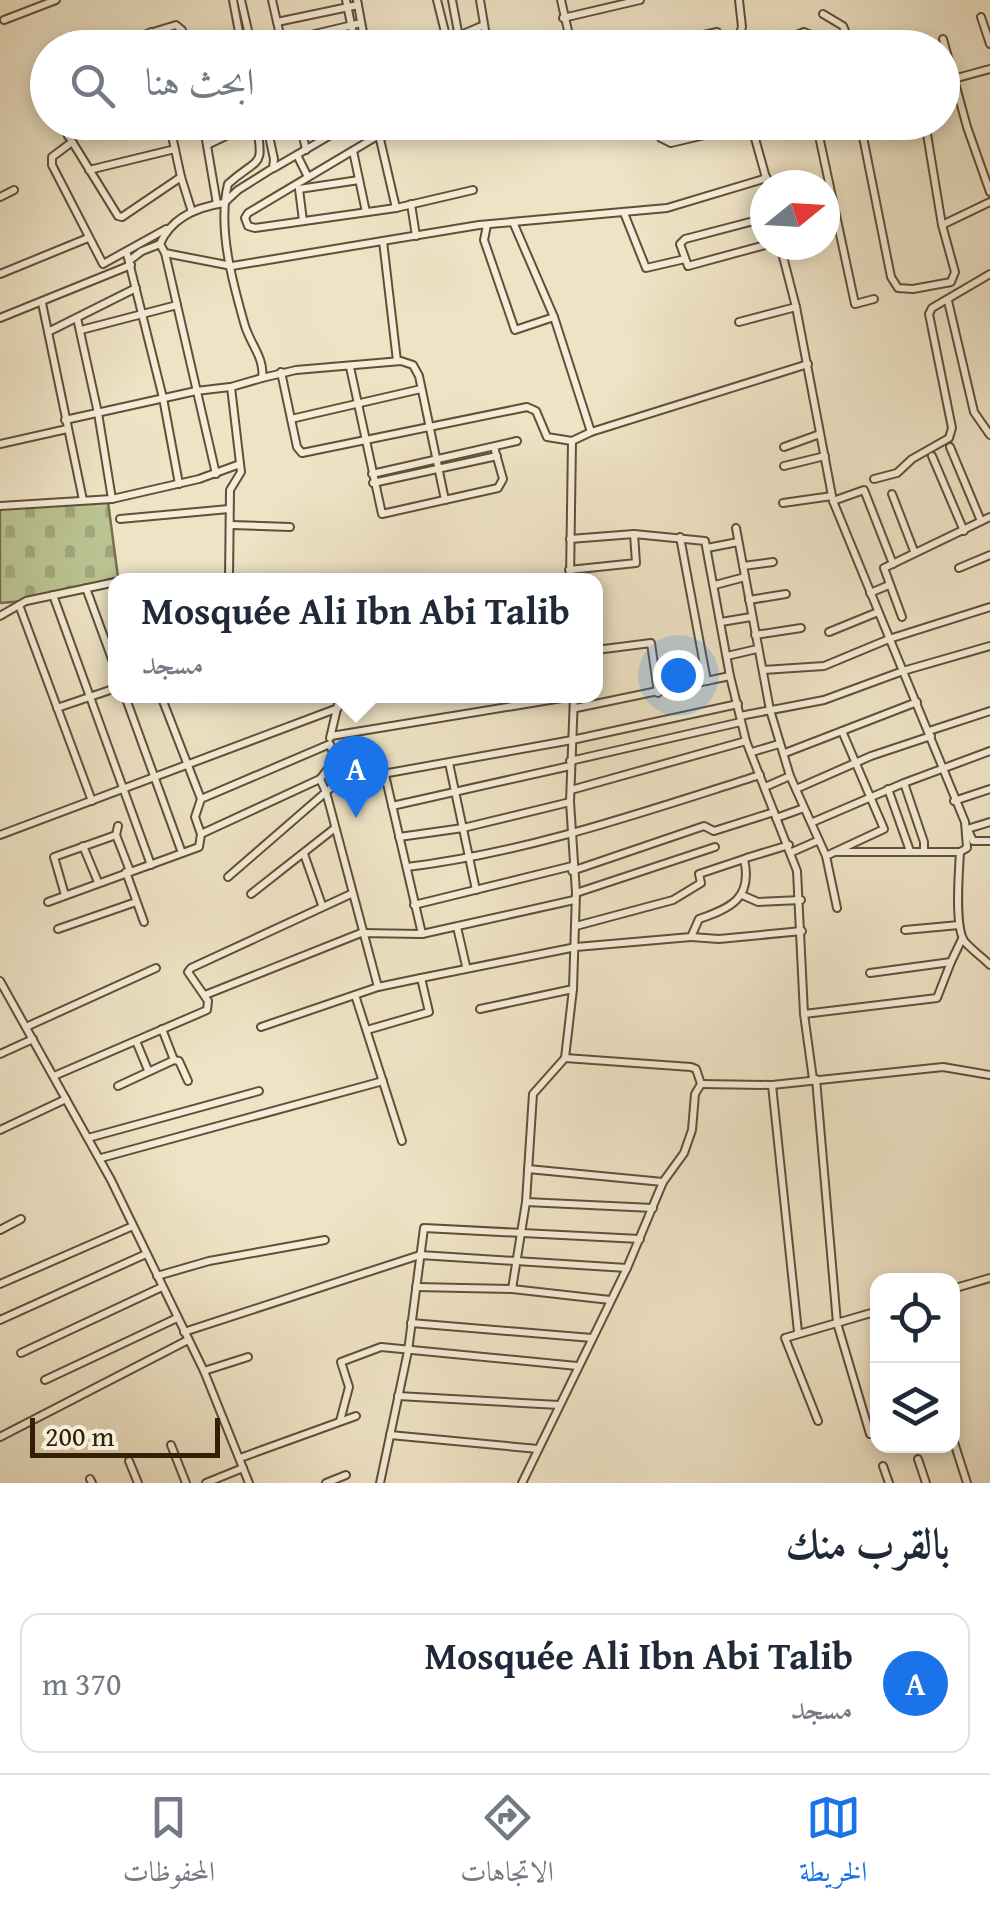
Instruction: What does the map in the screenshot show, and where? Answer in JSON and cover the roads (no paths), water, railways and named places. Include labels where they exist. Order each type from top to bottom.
[{"type":"street","points":[[4,20],[56,0]]},
{"type":"street","points":[[233,0],[239,30]]},
{"type":"street","points":[[242,0],[248,30]]},
{"type":"street","points":[[272,0],[278,30]]},
{"type":"street","points":[[437,0],[444,30]]},
{"type":"street","points":[[452,0],[458,30]]},
{"type":"street","points":[[480,0],[485,30]]},
{"type":"street","points":[[560,0],[567,30]]},
{"type":"street","points":[[563,18],[640,0]]},
{"type":"street","points":[[740,0],[741,30]]},
{"type":"street","points":[[277,22],[357,2],[362,30]]},
{"type":"street","points":[[347,4],[352,30]]},
{"type":"street","points":[[823,14],[845,30]]},
{"type":"street","points":[[982,17],[990,44]]},
{"type":"street","points":[[332,30],[361,23]]},
{"type":"street","points":[[474,30],[484,25]]},
{"type":"street","points":[[960,76],[990,68]]},
{"type":"street","points":[[960,97],[990,192]]},
{"type":"street","points":[[69,140],[52,157],[52,165],[88,238],[103,264],[129,260]]},
{"type":"street","points":[[71,140],[118,216],[180,178]]},
{"type":"street","points":[[173,140],[180,178],[192,212]]},
{"type":"street","points":[[207,140],[245,326],[264,366],[262,378]]},
{"type":"street","points":[[208,144],[217,140]]},
{"type":"street","points":[[220,204],[228,184],[260,160],[259,140]]},
{"type":"street","points":[[268,140],[272,168]]},
{"type":"street","points":[[304,140],[306,150]]},
{"type":"street","points":[[179,484],[129,260],[131,248],[203,205],[220,204],[322,140]]},
{"type":"street","points":[[371,140],[248,213],[248,226],[396,208],[473,190]]},
{"type":"street","points":[[380,140],[396,208]]},
{"type":"street","points":[[757,140],[765,170]]},
{"type":"street","points":[[820,140],[856,304],[874,299]]},
{"type":"street","points":[[864,140],[891,276],[898,288],[913,289],[951,282],[955,272],[942,226],[927,140]]},
{"type":"street","points":[[89,170],[175,150]]},
{"type":"street","points":[[353,151],[366,212]]},
{"type":"street","points":[[296,155],[308,177]]},
{"type":"street","points":[[299,186],[359,180]]},
{"type":"street","points":[[299,186],[303,221]]},
{"type":"street","points":[[165,253],[232,266],[487,225],[666,208],[750,187]]},
{"type":"street","points":[[0,197],[14,190]]},
{"type":"street","points":[[942,226],[990,202]]},
{"type":"street","points":[[411,204],[416,236]]},
{"type":"street","points":[[624,213],[646,268],[685,259]]},
{"type":"street","points":[[514,222],[554,317],[591,432]]},
{"type":"street","points":[[750,222],[681,240],[688,266],[750,249]]},
{"type":"street","points":[[487,225],[484,240],[515,330],[554,317]]},
{"type":"street","points":[[0,318],[42,304],[160,244],[166,229]]},
{"type":"street","points":[[0,274],[88,238]]},
{"type":"street","points":[[383,241],[397,361]]},
{"type":"street","points":[[160,244],[216,474]]},
{"type":"street","points":[[784,260],[808,364],[832,499],[967,830],[973,842],[990,841]]},
{"type":"street","points":[[874,479],[897,472],[949,438],[952,428],[929,314],[932,308],[990,274]]},
{"type":"street","points":[[48,332],[136,288]]},
{"type":"street","points":[[948,300],[974,412],[990,435]]},
{"type":"street","points":[[42,304],[83,500]]},
{"type":"street","points":[[82,330],[177,305]]},
{"type":"street","points":[[739,322],[796,307]]},
{"type":"street","points":[[77,318],[112,500]]},
{"type":"street","points":[[0,444],[98,413],[231,387],[281,372],[406,361],[416,368],[445,500]]},
{"type":"street","points":[[281,372],[302,453],[527,407],[536,411],[548,437],[572,441],[808,364]]},
{"type":"street","points":[[350,367],[379,510],[384,515],[500,487],[503,479],[495,452]]},
{"type":"street","points":[[228,573],[231,487],[240,476],[231,387]]},
{"type":"street","points":[[291,419],[421,389]]},
{"type":"street","points":[[784,447],[821,434]]},
{"type":"street","points":[[373,483],[439,469],[517,441]]},
{"type":"street","points":[[569,573],[572,441]]},
{"type":"street","points":[[950,447],[981,521]]},
{"type":"street","points":[[371,474],[495,452]]},
{"type":"street","points":[[784,466],[825,456]]},
{"type":"street","points":[[932,456],[964,531]]},
{"type":"street","points":[[0,506],[112,500],[216,474],[240,464]]},
{"type":"street","points":[[783,503],[832,499],[864,490],[893,564]]},
{"type":"street","points":[[892,494],[914,551]]},
{"type":"street","points":[[120,518],[229,509]]},
{"type":"street","points":[[902,617],[884,568],[990,517]]},
{"type":"street","points":[[231,525],[290,526]]},
{"type":"street","points":[[736,528],[779,744],[817,840],[827,854],[838,908]]},
{"type":"street","points":[[570,539],[634,534],[699,538],[707,548],[746,741],[790,848],[800,900],[804,1014],[814,1079],[837,1323],[870,1434]]},
{"type":"street","points":[[569,570],[636,563],[634,534]]},
{"type":"street","points":[[680,537],[707,681]]},
{"type":"street","points":[[707,548],[738,542]]},
{"type":"street","points":[[959,568],[990,555]]},
{"type":"street","points":[[743,566],[773,562]]},
{"type":"street","points":[[715,584],[746,577]]},
{"type":"street","points":[[0,616],[53,595],[108,584]]},
{"type":"street","points":[[870,593],[889,585]]},
{"type":"street","points":[[86,588],[108,648]]},
{"type":"street","points":[[749,600],[786,594]]},
{"type":"street","points":[[53,595],[151,866]]},
{"type":"street","points":[[20,605],[92,801]]},
{"type":"street","points":[[763,670],[824,666],[889,639],[990,606]]},
{"type":"street","points":[[829,632],[878,612]]},
{"type":"street","points":[[721,622],[751,617]]},
{"type":"street","points":[[755,635],[801,628]]},
{"type":"street","points":[[603,649],[651,643],[658,692]]},
{"type":"street","points":[[392,806],[456,794],[770,710],[824,700],[903,671],[990,646]]},
{"type":"street","points":[[727,656],[758,649]]},
{"type":"street","points":[[603,703],[730,676]]},
{"type":"street","points":[[57,708],[108,691]]},
{"type":"street","points":[[785,753],[916,702]]},
{"type":"street","points":[[128,703],[182,853]]},
{"type":"street","points":[[48,902],[199,846],[201,834],[195,816],[201,799],[164,703]]},
{"type":"street","points":[[339,703],[330,740],[334,760],[349,780]]},
{"type":"street","points":[[201,799],[330,740],[535,703]]},
{"type":"street","points":[[512,1289],[526,1202],[533,1094],[565,1058],[574,990],[576,926],[570,763],[575,703]]},
{"type":"street","points":[[576,708],[602,703]]},
{"type":"street","points":[[228,877],[338,782],[572,740],[738,704]]},
{"type":"street","points":[[0,835],[338,708]]},
{"type":"street","points":[[796,789],[990,711]]},
{"type":"street","points":[[827,854],[884,828],[842,731]]},
{"type":"street","points":[[571,790],[746,741]]},
{"type":"street","points":[[751,752],[779,744]]},
{"type":"street","points":[[813,822],[990,750]]},
{"type":"street","points":[[201,834],[320,779],[334,760]]},
{"type":"street","points":[[449,763],[476,890]]},
{"type":"street","points":[[385,775],[422,934]]},
{"type":"street","points":[[407,867],[470,860],[571,836],[760,775]]},
{"type":"street","points":[[765,787],[790,776]]},
{"type":"street","points":[[320,779],[378,987]]},
{"type":"street","points":[[904,783],[924,852]]},
{"type":"street","points":[[888,789],[910,852]]},
{"type":"street","points":[[954,800],[990,789]]},
{"type":"street","points":[[399,837],[463,828],[570,802]]},
{"type":"street","points":[[414,905],[572,868],[704,826],[714,831],[804,808]]},
{"type":"street","points":[[967,830],[990,822]]},
{"type":"street","points":[[251,894],[335,828]]},
{"type":"street","points":[[64,895],[54,857],[117,830],[144,922]]},
{"type":"street","points":[[827,854],[960,852],[967,848],[967,830]]},
{"type":"street","points":[[746,858],[817,840]]},
{"type":"street","points":[[83,846],[98,883]]},
{"type":"street","points":[[205,995],[361,932],[422,934],[457,927],[575,896],[715,847]]},
{"type":"street","points":[[804,1014],[937,998],[962,939],[960,852]]},
{"type":"street","points":[[304,854],[322,906]]},
{"type":"street","points":[[576,926],[673,900],[701,884],[699,874],[744,860],[747,874],[742,894],[731,908],[699,919],[691,938]]},
{"type":"street","points":[[54,1076],[206,1010],[209,1005],[205,995],[188,972],[192,968],[351,894]]},
{"type":"street","points":[[742,894],[758,902],[800,900]]},
{"type":"street","points":[[58,929],[136,902]]},
{"type":"street","points":[[905,930],[960,925]]},
{"type":"street","points":[[457,927],[466,966]]},
{"type":"street","points":[[260,1027],[378,987],[576,946],[802,931]]},
{"type":"street","points":[[962,939],[990,964]]},
{"type":"street","points":[[870,973],[952,962]]},
{"type":"street","points":[[26,1028],[156,968]]},
{"type":"street","points":[[368,1030],[430,1012],[420,978]]},
{"type":"street","points":[[0,981],[101,1158],[204,1370],[249,1483]]},
{"type":"street","points":[[480,1009],[574,990]]},
{"type":"street","points":[[355,995],[402,1141]]},
{"type":"street","points":[[162,1029],[174,1060]]},
{"type":"street","points":[[0,1054],[33,1038]]},
{"type":"street","points":[[136,1040],[148,1070]]},
{"type":"street","points":[[522,1483],[627,1268],[663,1182],[674,1170],[690,1138],[695,1094],[701,1084],[696,1069],[691,1068],[565,1058]]},
{"type":"street","points":[[118,1086],[174,1060],[179,1061],[188,1081]]},
{"type":"street","points":[[701,1084],[772,1084],[944,1067],[990,1075]]},
{"type":"street","points":[[101,1158],[383,1081]]},
{"type":"street","points":[[772,1084],[798,1332]]},
{"type":"street","points":[[88,1138],[259,1091]]},
{"type":"street","points":[[0,1130],[66,1098]]},
{"type":"street","points":[[528,1168],[663,1182]]},
{"type":"street","points":[[526,1202],[653,1208]]},
{"type":"street","points":[[0,1230],[22,1219]]},
{"type":"street","points":[[0,1284],[133,1226]]},
{"type":"street","points":[[380,1483],[408,1351],[424,1228],[640,1238]]},
{"type":"street","points":[[157,1276],[325,1240]]},
{"type":"street","points":[[0,1320],[146,1254]]},
{"type":"street","points":[[0,1437],[186,1336],[405,1258],[420,1255],[514,1259],[627,1268]]},
{"type":"street","points":[[960,1287],[990,1278]]},
{"type":"street","points":[[21,1353],[162,1287]]},
{"type":"street","points":[[416,1287],[512,1289],[610,1300]]},
{"type":"street","points":[[818,1421],[785,1342],[788,1335],[870,1313]]},
{"type":"street","points":[[45,1380],[177,1318]]},
{"type":"street","points":[[412,1323],[592,1338]]},
{"type":"street","points":[[340,1421],[349,1387],[341,1362],[380,1347],[578,1366]]},
{"type":"street","points":[[204,1370],[248,1357]]},
{"type":"street","points":[[398,1396],[559,1404]]},
{"type":"street","points":[[240,1458],[356,1416]]},
{"type":"street","points":[[390,1435],[538,1449]]},
{"type":"street","points":[[171,1445],[186,1483]]},
{"type":"street","points":[[957,1453],[967,1483]]},
{"type":"street","points":[[918,1459],[926,1483]]},
{"type":"street","points":[[129,1460],[138,1483]]},
{"type":"street","points":[[883,1466],[889,1483]]},
{"type":"street","points":[[206,1483],[243,1468]]},
{"type":"street","points":[[326,1483],[346,1476]]},
{"type":"place","name":"Mosquée Ali Ibn Abi Talib","points":[[356,818]]}]
